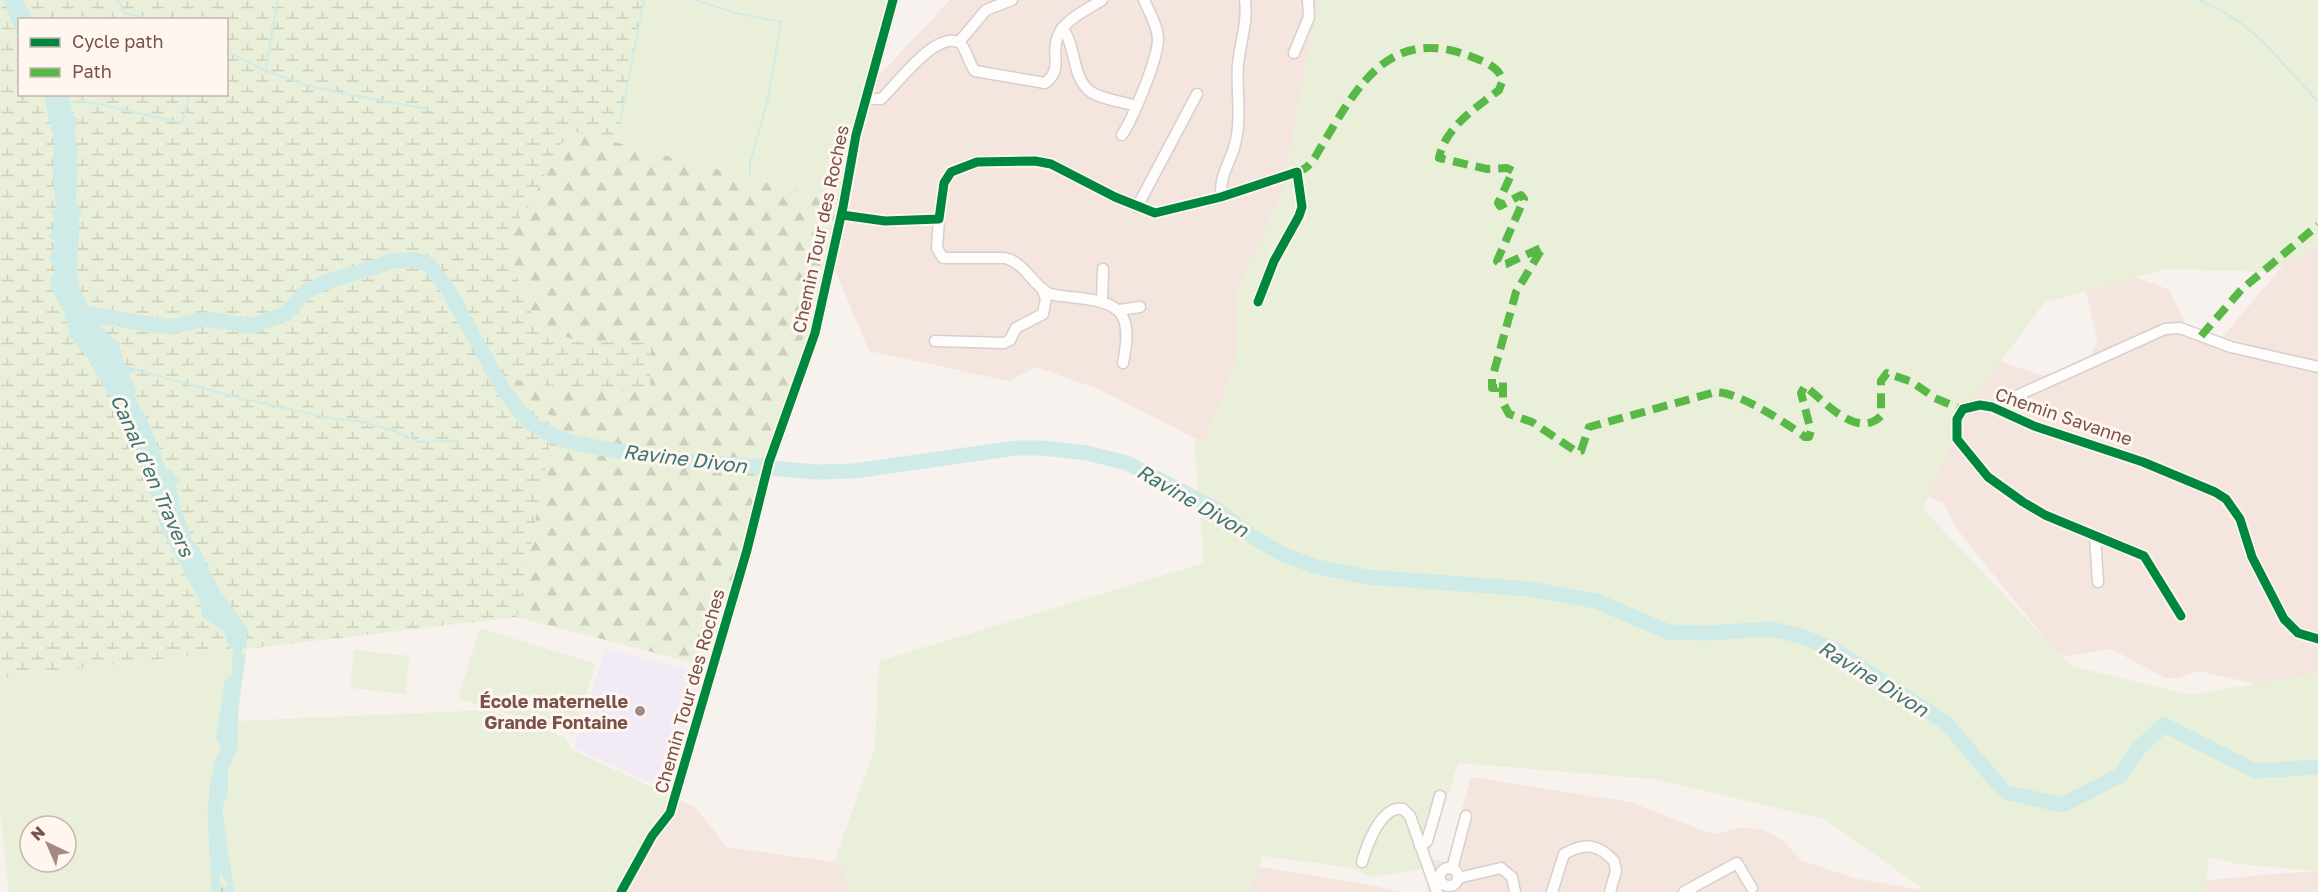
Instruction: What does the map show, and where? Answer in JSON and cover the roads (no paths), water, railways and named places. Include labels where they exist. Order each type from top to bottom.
[{"type":"street","name":"Chemin Tour des Roches","points":[[621,892],[652,836],[670,813],[744,560],[769,462],[815,333],[842,215],[856,135],[892,0]]},
{"type":"street","points":[[959,42],[986,10],[1012,0]]},
{"type":"street","points":[[867,99],[880,99],[910,64],[949,41],[959,42],[963,46],[968,62],[975,70],[985,74],[1045,83],[1055,73],[1056,41],[1062,28],[1101,0]]},
{"type":"street","points":[[1122,135],[1131,122],[1157,50],[1159,37],[1144,0]]},
{"type":"street","points":[[1221,197],[1221,175],[1235,145],[1239,116],[1238,67],[1246,24],[1245,0]]},
{"type":"street","points":[[1294,53],[1309,17],[1308,0]]},
{"type":"street","points":[[1062,28],[1070,39],[1079,75],[1085,87],[1098,96],[1136,106]]},
{"type":"street","points":[[1137,207],[1197,94]]},
{"type":"street","points":[[1140,307],[1120,310],[1102,300],[1052,295],[1015,261],[1005,258],[943,258],[937,248],[944,183],[964,165],[977,162],[1035,161],[1051,164],[1137,207],[1155,213],[1221,197],[1297,172],[1302,207],[1270,269],[1258,302]]},
{"type":"street","points":[[842,215],[885,221],[939,219]]},
{"type":"street","points":[[1102,300],[1103,269]]},
{"type":"street","points":[[934,341],[1004,343],[1010,340],[1016,328],[1043,314],[1046,298],[1042,288]]},
{"type":"street","points":[[1120,310],[1124,326],[1123,363]]},
{"type":"street","points":[[1992,406],[2165,329],[2180,328],[2231,347],[2318,367]]},
{"type":"street","name":"Chemin Savanne","points":[[2181,616],[2144,556],[2045,515],[1998,486],[1957,439],[1957,419],[1963,409],[1980,405],[1992,406],[2034,426],[2143,462],[2215,492],[2226,500],[2240,519],[2252,557],[2284,619],[2298,633],[2318,639]]},
{"type":"street","points":[[2095,537],[2097,582]]},
{"type":"street","points":[[1420,846],[1427,841],[1440,796]]},
{"type":"street","points":[[1362,862],[1366,848],[1386,814],[1398,808],[1403,809],[1410,816],[1420,846],[1442,890],[1455,884],[1466,816]]},
{"type":"street","points":[[1552,892],[1564,854],[1588,845],[1597,847],[1614,861],[1616,871],[1610,892]]},
{"type":"street","points":[[1684,892],[1737,863],[1752,888]]},
{"type":"street","points":[[1455,873],[1501,868],[1512,877],[1515,892]]},
{"type":"water","points":[[3,0],[23,0],[32,18],[18,18],[18,38]]},
{"type":"water","points":[[44,96],[68,96],[73,116],[79,120],[74,130],[78,148],[76,203],[82,211],[79,218],[77,270],[81,290],[97,320],[119,343],[124,364],[136,370],[129,373],[136,391],[134,396],[147,418],[166,469],[173,471],[173,476],[181,480],[176,483],[179,502],[192,540],[199,547],[218,588],[248,630],[246,648],[230,649],[224,631],[202,617],[201,603],[162,531],[124,414],[121,415],[95,373],[93,364],[70,337],[65,314],[49,285],[55,270],[49,258],[55,241],[48,237],[54,223],[51,209],[57,210],[53,174],[55,139]]},
{"type":"water","points":[[246,654],[238,708],[238,747],[228,771],[228,791],[222,809],[234,892],[222,892],[228,884],[215,862],[218,847],[212,831],[214,761],[221,750],[216,737],[225,680],[233,673],[233,657]]},
{"type":"waterway","points":[[116,0],[121,3],[124,13],[146,18]]},
{"type":"waterway","points":[[265,72],[278,0]]},
{"type":"waterway","points":[[621,118],[644,0]]},
{"type":"waterway","points":[[695,0],[736,13],[781,22],[767,103],[750,163],[750,175]]},
{"type":"waterway","points":[[2199,0],[2236,19],[2251,31],[2318,101]]},
{"type":"waterway","points":[[228,51],[250,63],[299,83],[349,95],[428,109]]},
{"type":"waterway","points":[[70,102],[84,101],[182,123],[189,96]]},
{"type":"waterway","name":"Ravine Divon","points":[[72,311],[160,326],[176,326],[207,319],[250,326],[285,314],[308,290],[327,282],[392,261],[417,260],[429,265],[446,286],[500,384],[518,410],[533,424],[552,436],[578,444],[663,459],[817,472],[854,471],[1016,448],[1043,448],[1087,453],[1127,463],[1216,509],[1253,537],[1284,555],[1318,567],[1367,577],[1529,589],[1596,601],[1668,632],[1706,633],[1771,629],[1801,636],[1835,650],[1946,723],[2005,792],[2062,805],[2121,775],[2138,749],[2164,725],[2255,771],[2318,767]]},
{"type":"waterway","points":[[133,369],[239,398],[334,419],[358,421],[395,431],[419,442],[459,441]]},
{"type":"waterway","name":"Canal d'en Travers","points":[[234,637],[238,650],[236,667]]},
{"type":"waterway","name":"Canal d'en Travers","points":[[215,778],[212,814],[216,892]]},
{"type":"place","name":"École maternelle Grande Fontaine","points":[[640,711]]}]
